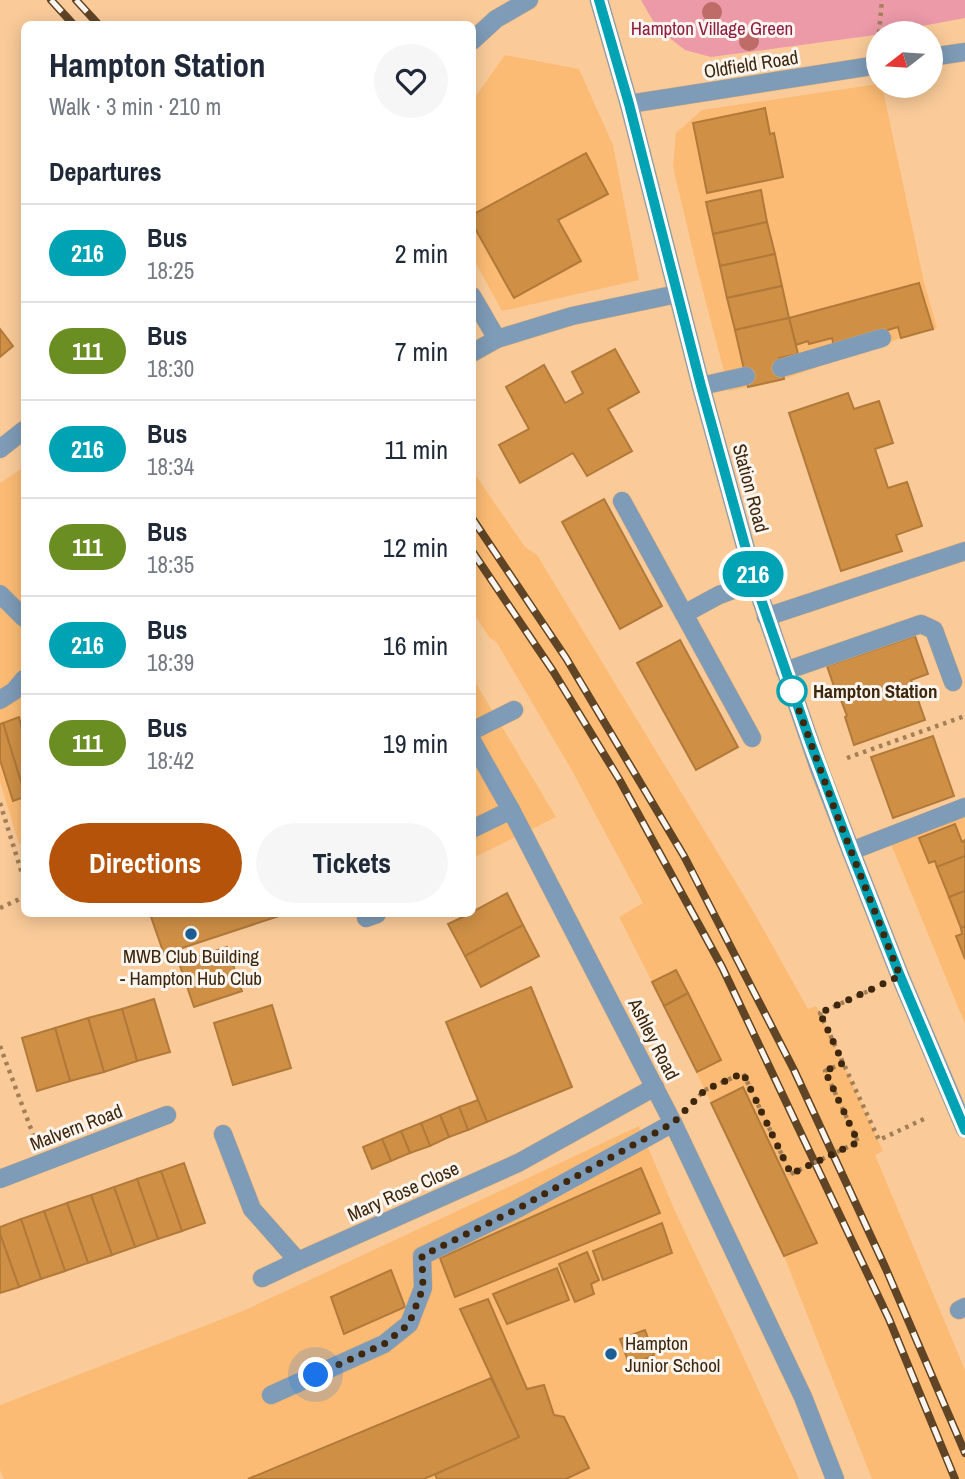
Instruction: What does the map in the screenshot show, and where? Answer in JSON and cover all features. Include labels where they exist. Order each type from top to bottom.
[{"type":"street","points":[[476,37],[496,19],[529,0]]},
{"type":"street","name":"Station Road","points":[[600,0],[701,386],[766,617],[851,851],[965,1129]]},
{"type":"street","points":[[943,55],[965,52]]},
{"type":"street","name":"Oldfield Road","points":[[629,104],[866,67]]},
{"type":"street","points":[[476,351],[497,339],[572,316],[677,294]]},
{"type":"street","points":[[476,303],[497,339]]},
{"type":"street","points":[[781,368],[881,338]]},
{"type":"street","points":[[701,386],[746,376]]},
{"type":"street","points":[[0,449],[21,432]]},
{"type":"street","points":[[622,501],[752,738]]},
{"type":"street","points":[[766,617],[965,551]]},
{"type":"street","points":[[684,614],[719,595],[755,582]]},
{"type":"street","points":[[0,594],[21,615]]},
{"type":"street","points":[[785,671],[921,624],[934,630],[953,682]]},
{"type":"street","points":[[0,700],[21,683]]},
{"type":"street","points":[[476,729],[514,710]]},
{"type":"street","name":"Ashley Road","points":[[476,752],[512,810],[673,1123],[803,1397],[835,1479]]},
{"type":"street","points":[[851,851],[965,807]]},
{"type":"street","points":[[476,827],[512,810]]},
{"type":"street","name":"Mary Rose Close","points":[[262,1278],[518,1163],[655,1087]]},
{"type":"street","name":"Malvern Road","points":[[0,1179],[167,1115]]},
{"type":"street","points":[[271,1395],[384,1344],[409,1324],[423,1288],[422,1256],[517,1209],[673,1123]]},
{"type":"street","points":[[223,1134],[252,1209],[298,1261]]},
{"type":"path","points":[[880,21],[882,0]]},
{"type":"path","points":[[820,768],[965,716]]},
{"type":"path","points":[[0,803],[21,870]]},
{"type":"path","points":[[0,908],[21,898]]},
{"type":"path","points":[[900,976],[820,1013],[879,1140],[954,1105]]},
{"type":"path","points":[[0,1046],[44,1162]]},
{"type":"path","points":[[673,1123],[705,1090],[743,1073],[791,1174],[858,1142],[825,1071],[843,1063]]},
{"type":"shaded area","points":[[505,55],[579,69],[613,145],[639,280],[502,311],[476,263],[476,96]]},
{"type":"shaded area","points":[[866,86],[866,98],[885,98],[924,282],[937,328],[784,379],[729,391],[673,167],[676,133],[702,110]]},
{"type":"shaded area","points":[[21,469],[19,844],[0,782],[0,483]]},
{"type":"shaded area","points":[[476,476],[525,547],[537,555],[752,909],[808,1009],[816,1006],[820,1013],[883,1151],[875,1155],[965,1370],[965,1479],[872,1479],[784,1256],[619,917],[643,903],[570,767],[497,643],[489,637],[476,617]]},
{"type":"shaded area","points":[[476,684],[556,817],[476,857]]},
{"type":"shaded area","points":[[965,816],[965,1024],[891,844]]},
{"type":"shaded area","points":[[639,1126],[675,1211],[799,1479],[4,1479],[0,1470],[0,1405],[243,1311]]},
{"type":"green space","name":"Hampton Village Green","points":[[641,0],[965,0],[965,18],[943,22],[866,21],[866,36],[711,57],[685,50],[657,28]]},
{"type":"building","points":[[765,108],[770,134],[774,133],[783,177],[707,193],[693,123]]},
{"type":"building","points":[[586,153],[608,194],[558,220],[581,261],[514,298],[476,230],[476,213]]},
{"type":"building","points":[[761,190],[767,222],[713,234],[706,202]]},
{"type":"building","points":[[767,222],[775,254],[720,266],[713,234]]},
{"type":"building","points":[[775,254],[782,286],[727,298],[720,266]]},
{"type":"building","points":[[919,283],[933,329],[901,338],[898,327],[834,346],[832,338],[796,345],[789,318]]},
{"type":"building","points":[[782,286],[789,318],[735,330],[727,298]]},
{"type":"building","points":[[789,318],[798,354],[779,358],[784,379],[748,387],[735,330]]},
{"type":"building","points":[[0,329],[13,346],[0,357]]},
{"type":"building","points":[[615,349],[639,392],[608,409],[632,451],[587,476],[573,453],[520,483],[499,445],[529,429],[506,387],[544,365],[565,403],[583,393],[572,372]]},
{"type":"building","points":[[848,393],[854,409],[879,401],[893,443],[875,449],[888,488],[907,482],[922,526],[896,535],[902,551],[841,571],[789,413]]},
{"type":"building","points":[[604,499],[662,606],[620,629],[562,522]]},
{"type":"building","points":[[915,636],[928,674],[911,680],[925,720],[854,745],[845,717],[847,716],[827,666]]},
{"type":"building","points":[[680,640],[738,747],[696,770],[637,663]]},
{"type":"building","points":[[19,717],[21,782],[3,723]]},
{"type":"building","points":[[3,723],[21,782],[21,798],[13,801],[0,760],[0,724]]},
{"type":"building","points":[[933,736],[954,796],[893,818],[871,757]]},
{"type":"building","points":[[955,824],[962,842],[965,840],[965,856],[937,867],[935,861],[929,863],[919,838]]},
{"type":"building","points":[[965,856],[965,891],[949,897],[937,867]]},
{"type":"building","points":[[965,891],[965,926],[961,928],[949,897]]},
{"type":"building","points":[[507,893],[523,925],[465,956],[448,924],[463,917],[476,917],[476,910]]},
{"type":"building","name":"MWB Club Building - Hampton Hub Club","points":[[151,917],[276,917],[164,954]]},
{"type":"building","points":[[523,925],[539,956],[481,987],[465,956]]},
{"type":"building","points":[[965,926],[965,959],[956,936],[962,934],[961,928]]},
{"type":"building","points":[[227,947],[242,991],[194,1007],[179,963]]},
{"type":"building","points":[[676,970],[688,993],[664,1006],[652,982]]},
{"type":"building","points":[[531,987],[572,1087],[487,1122],[446,1022]]},
{"type":"building","points":[[688,993],[721,1060],[697,1072],[664,1006]]},
{"type":"building","points":[[154,999],[170,1052],[137,1061],[122,1009]]},
{"type":"building","points":[[272,1005],[291,1068],[233,1085],[214,1023]]},
{"type":"building","points":[[122,1009],[137,1061],[104,1072],[88,1018]]},
{"type":"building","points":[[88,1018],[104,1072],[70,1081],[55,1028]]},
{"type":"building","points":[[55,1028],[70,1081],[37,1091],[22,1038]]},
{"type":"building","points":[[743,1087],[817,1243],[784,1256],[711,1103]]},
{"type":"building","points":[[478,1100],[487,1122],[468,1130],[459,1107]]},
{"type":"building","points":[[459,1107],[468,1130],[449,1137],[440,1115]]},
{"type":"building","points":[[440,1115],[449,1137],[430,1146],[421,1123]]},
{"type":"building","points":[[421,1123],[430,1146],[410,1153],[401,1131]]},
{"type":"building","points":[[401,1131],[410,1153],[391,1161],[382,1139]]},
{"type":"building","points":[[382,1139],[391,1161],[372,1169],[363,1147]]},
{"type":"building","points":[[184,1163],[205,1223],[182,1231],[161,1171]]},
{"type":"building","points":[[641,1168],[660,1213],[455,1297],[440,1258]]},
{"type":"building","points":[[161,1171],[182,1231],[158,1239],[137,1179]]},
{"type":"building","points":[[137,1179],[158,1239],[135,1247],[114,1187]]},
{"type":"building","points":[[114,1187],[135,1247],[112,1255],[91,1195]]},
{"type":"building","points":[[91,1195],[112,1255],[88,1263],[67,1203]]},
{"type":"building","points":[[67,1203],[88,1263],[65,1271],[44,1211]]},
{"type":"building","points":[[44,1211],[65,1271],[41,1279],[21,1219]]},
{"type":"building","points":[[21,1219],[41,1279],[19,1287],[0,1234],[0,1227]]},
{"type":"building","points":[[662,1223],[672,1253],[603,1280],[593,1251]]},
{"type":"building","points":[[0,1234],[19,1287],[0,1293]]},
{"type":"building","points":[[587,1252],[599,1280],[591,1284],[594,1294],[575,1302],[559,1264]]},
{"type":"building","points":[[557,1268],[569,1300],[507,1324],[493,1294]]},
{"type":"building","points":[[391,1270],[405,1307],[344,1334],[331,1297]]},
{"type":"building","points":[[488,1299],[527,1389],[544,1385],[554,1415],[564,1417],[589,1468],[566,1479],[437,1479],[435,1474],[519,1437],[460,1309]]},
{"type":"building","points":[[645,1330],[654,1355],[630,1366],[620,1339]]},
{"type":"building","points":[[491,1378],[519,1437],[424,1479],[248,1479]]},
{"type":"railway","points":[[51,0],[70,21]]},
{"type":"railway","points":[[76,0],[95,21]]},
{"type":"railway","points":[[476,524],[566,658],[684,856],[794,1070],[886,1269],[965,1453]]},
{"type":"railway","points":[[476,557],[553,671],[619,779],[722,967],[889,1319],[955,1479]]},
{"type":"bus line","name":"216","points":[[599,0],[755,582],[851,851],[965,1130]]},
{"type":"place","name":"Hampton Station","points":[[792,691]]},
{"type":"place","name":"MWB Club Building - Hampton Hub Club","points":[[191,934]]},
{"type":"place","name":"Hampton Junior School","points":[[611,1354]]},
{"type":"route","points":[[316,1375],[384,1344],[409,1324],[423,1288],[422,1256],[517,1209],[673,1123],[705,1090],[743,1073],[791,1174],[858,1142],[825,1071],[843,1063],[820,1013],[900,976],[792,691]]}]
